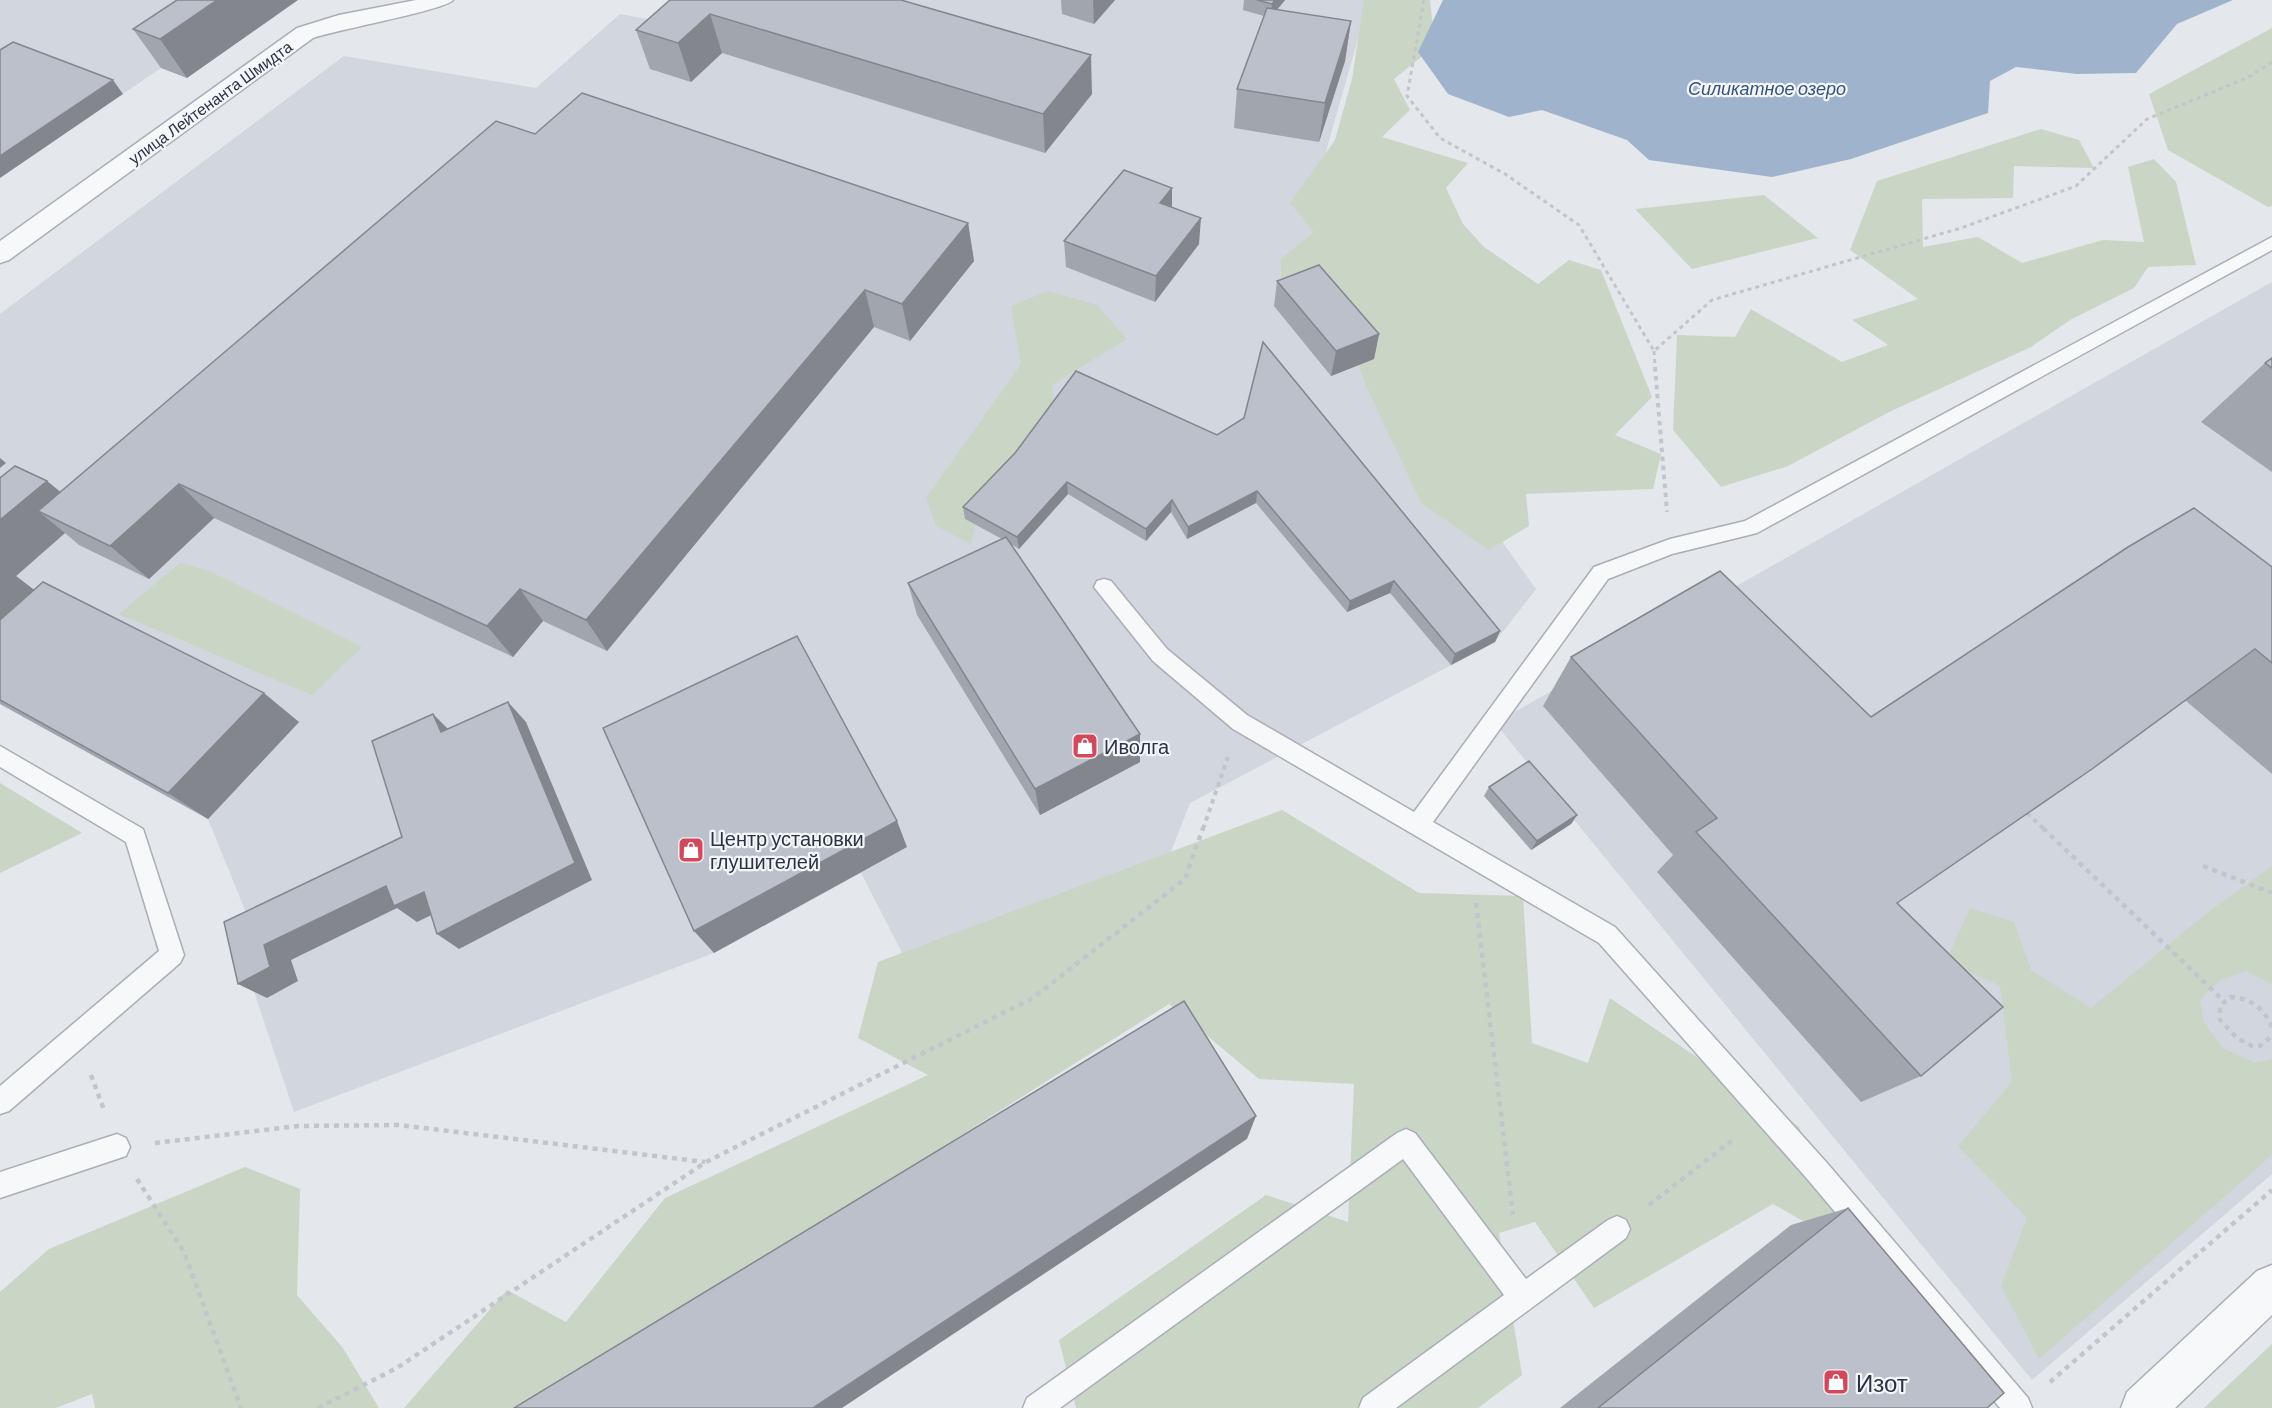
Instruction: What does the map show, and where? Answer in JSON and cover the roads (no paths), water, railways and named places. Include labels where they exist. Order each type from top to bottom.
[{"type":"street","name":"улица Лейтенанта Шмидта","points":[[0,254],[304,33],[331,22],[412,9],[442,0]]},
{"type":"street","points":[[2142,1408],[2272,1286]]},
{"type":"lane","points":[[1417,826],[1601,573],[1670,547],[1750,528],[2272,243]]},
{"type":"lane","points":[[1104,587],[1160,655],[1240,722],[1607,935],[1767,1113],[2018,1408]]},
{"type":"lane","points":[[0,756],[135,836],[172,955],[0,1102]]},
{"type":"lane","points":[[1053,1404],[1406,1142],[1524,1299]]},
{"type":"lane","points":[[0,1185],[117,1147]]},
{"type":"lane","points":[[1373,1408],[1617,1229]]},
{"type":"water","name":"Силикатное озеро","points":[[1443,0],[2233,0],[2177,24],[2136,73],[2077,74],[2016,67],[1990,81],[1988,113],[1851,159],[1772,177],[1649,160],[1627,140],[1542,110],[1509,117],[1448,94],[1418,52]]},
{"type":"place","name":"Иволга","points":[[1085,746]]},
{"type":"place","name":"Центр установки глушителей","points":[[691,850]]},
{"type":"place","name":"Изот","points":[[1836,1382]]}]
